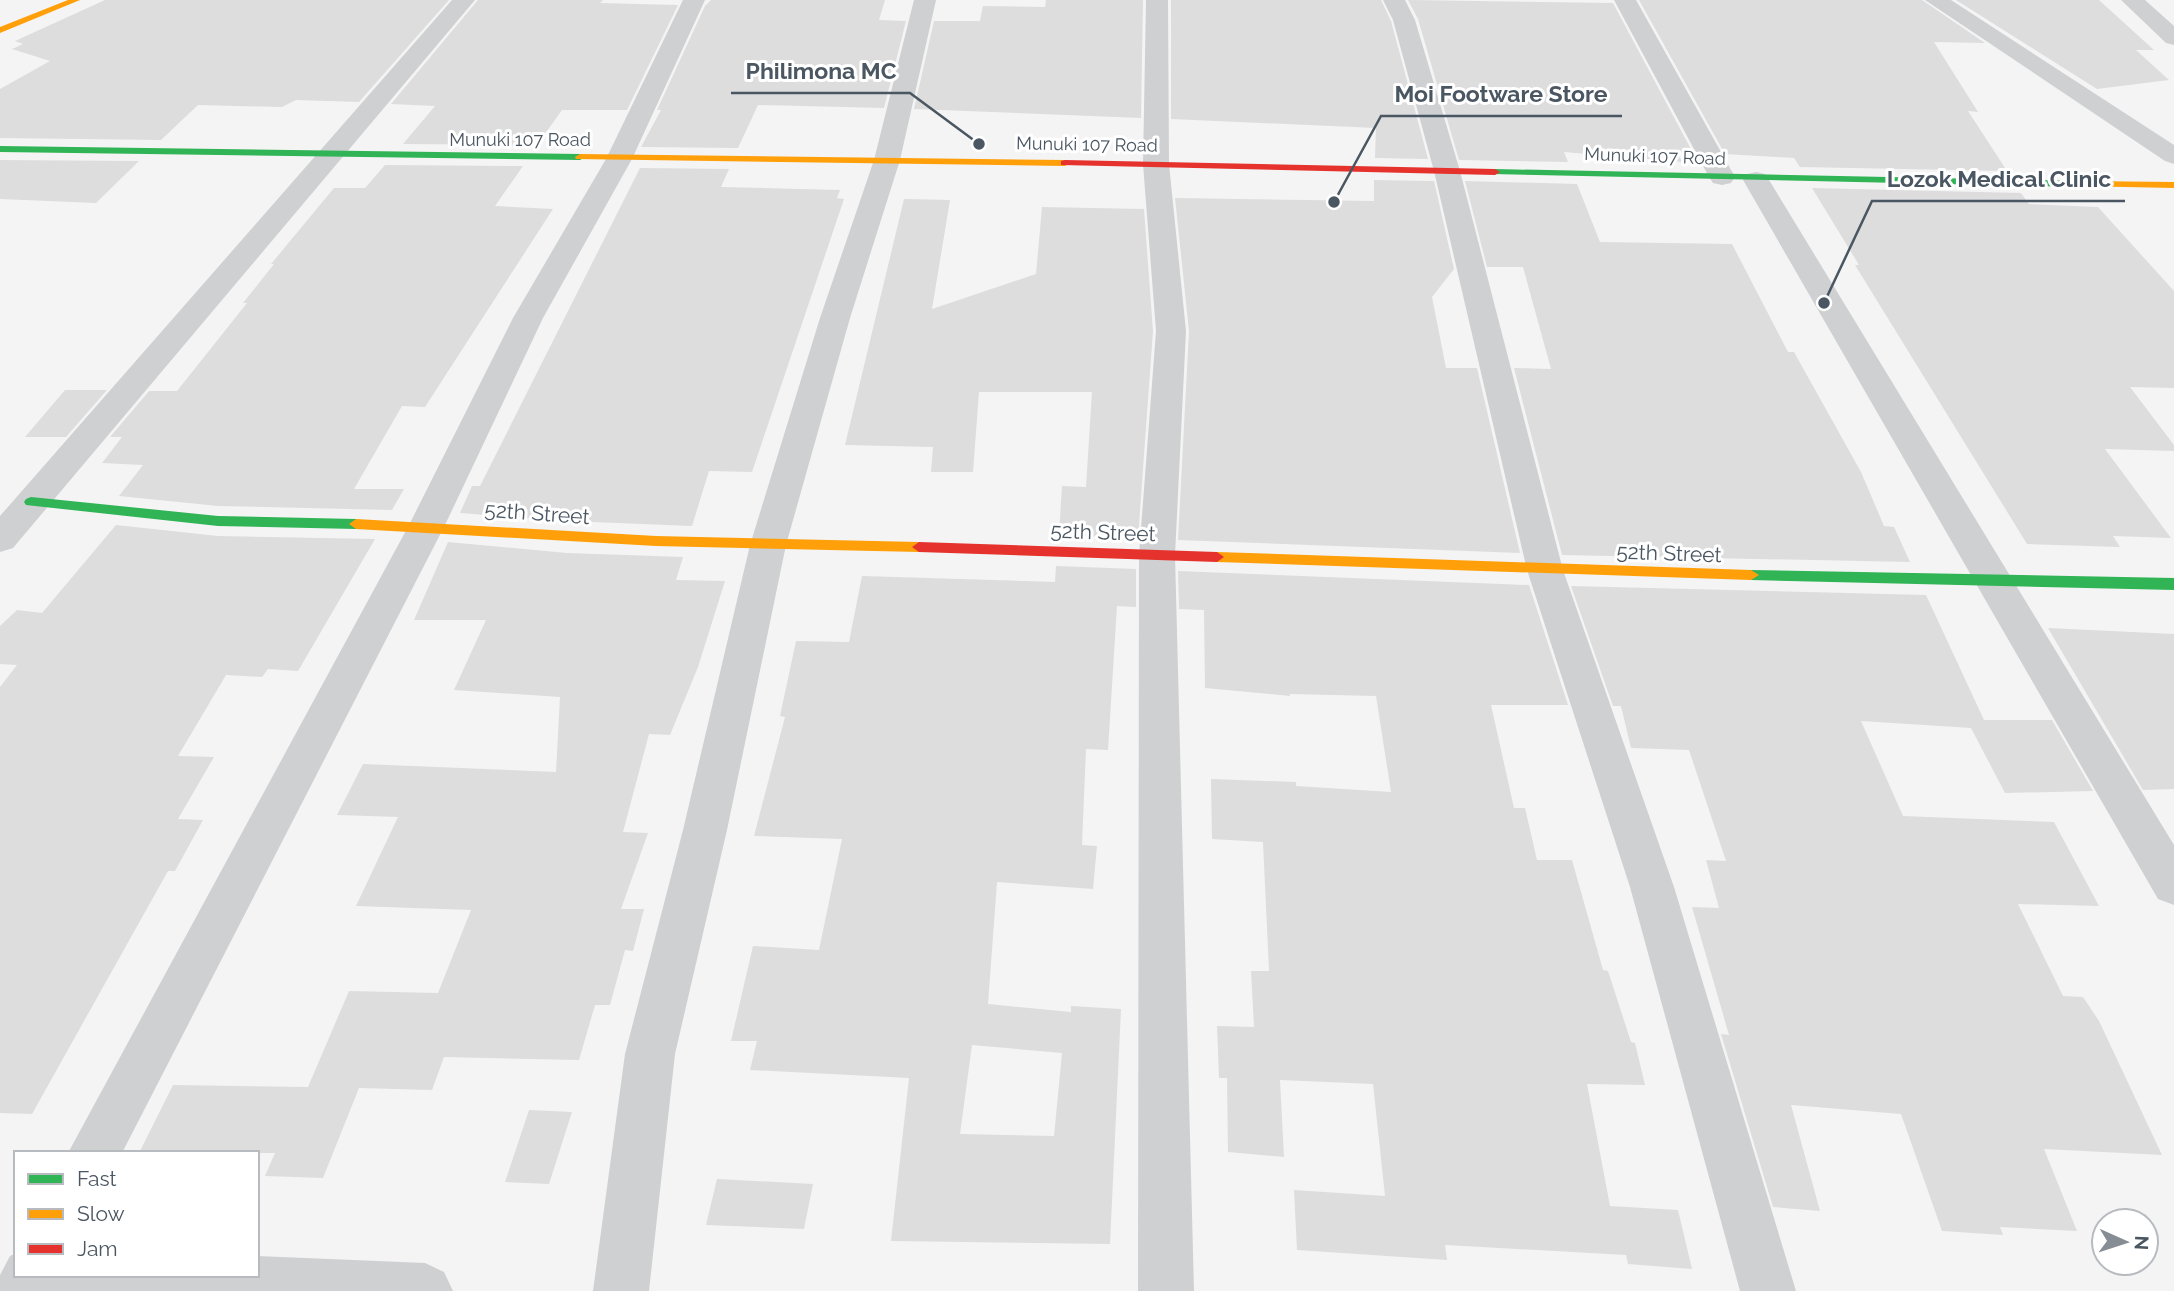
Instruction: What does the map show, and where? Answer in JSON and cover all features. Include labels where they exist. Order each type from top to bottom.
[{"type":"main road","points":[[0,30],[76,0]]},
{"type":"main road","name":"Munuki 107 Road","points":[[2,151],[326,157],[1156,164],[2174,185]]},
{"type":"main road","name":"52th Street","points":[[31,502],[218,521],[427,525],[567,537],[768,545],[968,547],[1545,570],[2174,584]]},
{"type":"street","points":[[0,539],[201,308],[326,157],[464,0]]},
{"type":"street","points":[[95,1151],[427,525],[528,318],[619,159],[694,0]]},
{"type":"street","points":[[621,1291],[650,1054],[708,816],[768,545],[835,318],[887,160],[925,0]]},
{"type":"street","points":[[1157,0],[1156,164],[1171,331],[1157,555],[1166,1291]]},
{"type":"street","points":[[1394,0],[1404,20],[1447,170],[1545,570],[1652,887],[1768,1291]]},
{"type":"street","points":[[1625,0],[1994,581],[2174,885]]},
{"type":"street","points":[[1936,0],[2174,156]]},
{"type":"street","points":[[2133,0],[2174,38]]},
{"type":"street","points":[[106,1277],[425,1291]]},
{"type":"building","points":[[105,0],[449,0],[359,102],[296,100],[282,107],[198,105],[161,140],[0,138],[0,89],[50,61],[12,49],[23,44],[15,41]]},
{"type":"building","points":[[478,0],[603,0],[600,3],[678,5],[627,110],[562,110],[537,145],[403,144],[435,106],[391,104]]},
{"type":"building","points":[[711,0],[885,0],[879,20],[906,21],[884,108],[758,105],[738,148],[641,147],[661,110],[657,110],[705,6]]},
{"type":"building","points":[[1046,0],[1143,0],[1141,118],[914,109],[934,21],[980,21],[983,6],[1045,7]]},
{"type":"building","points":[[1171,0],[1381,0],[1391,21],[1428,159],[1375,158],[1376,128],[1171,119]]},
{"type":"building","points":[[1408,0],[1613,3],[1693,153],[1676,152],[1683,162],[1564,152],[1568,162],[1459,160],[1418,19]]},
{"type":"building","points":[[1639,0],[1922,0],[1985,43],[1934,42],[1978,112],[1968,111],[2007,171],[1800,167],[1794,158],[1725,154]]},
{"type":"building","points":[[1956,0],[2099,0],[2154,50],[2136,50],[2169,80],[2097,89]]},
{"type":"building","points":[[0,160],[139,161],[96,203],[0,199]]},
{"type":"building","points":[[385,165],[523,166],[495,206],[553,209],[425,407],[402,406],[354,489],[404,489],[392,510],[218,506],[119,496],[143,465],[102,463],[122,437],[110,437],[149,391],[177,391],[247,303],[243,303],[274,264],[271,264],[334,188],[365,188]]},
{"type":"building","points":[[640,168],[729,169],[721,187],[840,190],[837,198],[844,199],[752,472],[709,471],[692,526],[460,513],[472,486],[480,486]]},
{"type":"building","points":[[1374,180],[1434,181],[1454,269],[1432,297],[1446,368],[1477,368],[1520,553],[1178,540],[1189,331],[1175,198],[1374,201]]},
{"type":"building","points":[[1465,181],[1577,184],[1600,242],[1732,244],[1788,352],[1794,352],[1861,472],[1884,526],[1894,527],[1910,562],[1562,555],[1514,368],[1551,369],[1523,267],[1487,267]]},
{"type":"building","points":[[1812,188],[2021,193],[2029,204],[2098,207],[2174,291],[2174,388],[2130,387],[2174,445],[2174,451],[2105,449],[2171,538],[2113,536],[2120,547],[2027,544],[1855,265],[1859,265]]},
{"type":"building","points":[[904,199],[950,200],[932,309],[1036,274],[1042,207],[1144,209],[1153,331],[1138,538],[1059,535],[1062,486],[1086,487],[1092,392],[979,392],[973,472],[931,472],[933,447],[845,445]]},
{"type":"building","points":[[65,390],[107,390],[66,437],[25,437]]},
{"type":"building","points":[[116,525],[218,536],[375,539],[298,671],[268,669],[262,677],[226,675],[178,756],[214,757],[178,819],[203,820],[175,871],[168,871],[32,1114],[0,1113],[0,687],[17,665],[0,664],[0,626],[17,610],[42,613]]},
{"type":"building","points":[[448,542],[567,553],[683,557],[676,580],[725,581],[698,667],[670,735],[649,734],[623,832],[648,833],[621,909],[644,909],[633,951],[625,950],[610,1005],[595,1005],[579,1060],[444,1057],[432,1090],[359,1088],[323,1178],[265,1176],[275,1153],[140,1151],[173,1085],[308,1087],[349,991],[438,993],[471,910],[356,906],[398,817],[337,815],[363,764],[556,772],[560,697],[454,690],[486,620],[414,620]]},
{"type":"building","points":[[1056,566],[1136,569],[1136,607],[1117,606],[1108,750],[1086,749],[1082,845],[1097,846],[1093,889],[997,882],[988,1004],[1071,1012],[1071,1006],[1121,1009],[1110,1244],[891,1241],[909,1078],[750,1070],[757,1041],[731,1041],[753,946],[819,950],[842,839],[754,836],[785,717],[780,716],[796,641],[849,642],[862,576],[1055,582]],"holes":[[[972,1045],[1062,1053],[1054,1136],[960,1134]]]},
{"type":"building","points":[[1178,571],[1529,585],[1568,705],[1491,705],[1514,808],[1525,808],[1537,860],[1572,860],[1603,970],[1608,971],[1631,1042],[1635,1043],[1645,1085],[1587,1084],[1610,1206],[1678,1210],[1692,1269],[1628,1264],[1626,1255],[1445,1245],[1447,1260],[1297,1250],[1294,1190],[1385,1196],[1373,1084],[1280,1080],[1284,1157],[1228,1152],[1227,1078],[1219,1078],[1217,1026],[1254,1027],[1251,971],[1269,971],[1263,842],[1212,839],[1211,779],[1296,782],[1296,786],[1391,792],[1376,696],[1290,696],[1205,688],[1204,610],[1179,609]]},
{"type":"building","points":[[1571,586],[1926,595],[1984,720],[2052,720],[2093,791],[2005,793],[1971,728],[1861,721],[1903,816],[2054,822],[2099,906],[2018,904],[2063,996],[2083,997],[2099,1021],[2162,1155],[2044,1149],[2077,1231],[2000,1227],[2003,1235],[1942,1231],[1901,1114],[1791,1105],[1820,1211],[1773,1207],[1721,1034],[1729,1035],[1692,907],[1719,908],[1706,860],[1726,861],[1689,750],[1631,748],[1621,706],[1613,706]]},
{"type":"building","points":[[2048,628],[2174,634],[2174,789],[2143,790]]},
{"type":"building","points":[[529,1110],[572,1112],[549,1184],[505,1182]]},
{"type":"building","points":[[717,1179],[813,1184],[804,1229],[706,1225]]},
{"type":"traffic: fast","points":[[0,149],[580,157]]},
{"type":"traffic: fast","points":[[1495,172],[2081,184]]},
{"type":"traffic: fast","points":[[31,502],[218,521],[356,524]]},
{"type":"traffic: fast","points":[[1751,575],[2174,584]]},
{"type":"traffic: slow","points":[[0,30],[76,0]]},
{"type":"traffic: slow","points":[[580,157],[1065,163]]},
{"type":"traffic: slow","points":[[2081,184],[2174,185]]},
{"type":"traffic: slow","points":[[356,524],[656,541],[919,547]]},
{"type":"traffic: slow","points":[[1217,557],[1751,575]]},
{"type":"traffic: jam","points":[[1065,163],[1495,172]]},
{"type":"traffic: jam","points":[[919,547],[1217,557]]},
{"type":"place","name":"Philimona MC","points":[[979,144]]},
{"type":"place","name":"Moi Footware Store","points":[[1334,202]]},
{"type":"place","name":"Lozok Medical Clinic","points":[[1824,303]]}]
